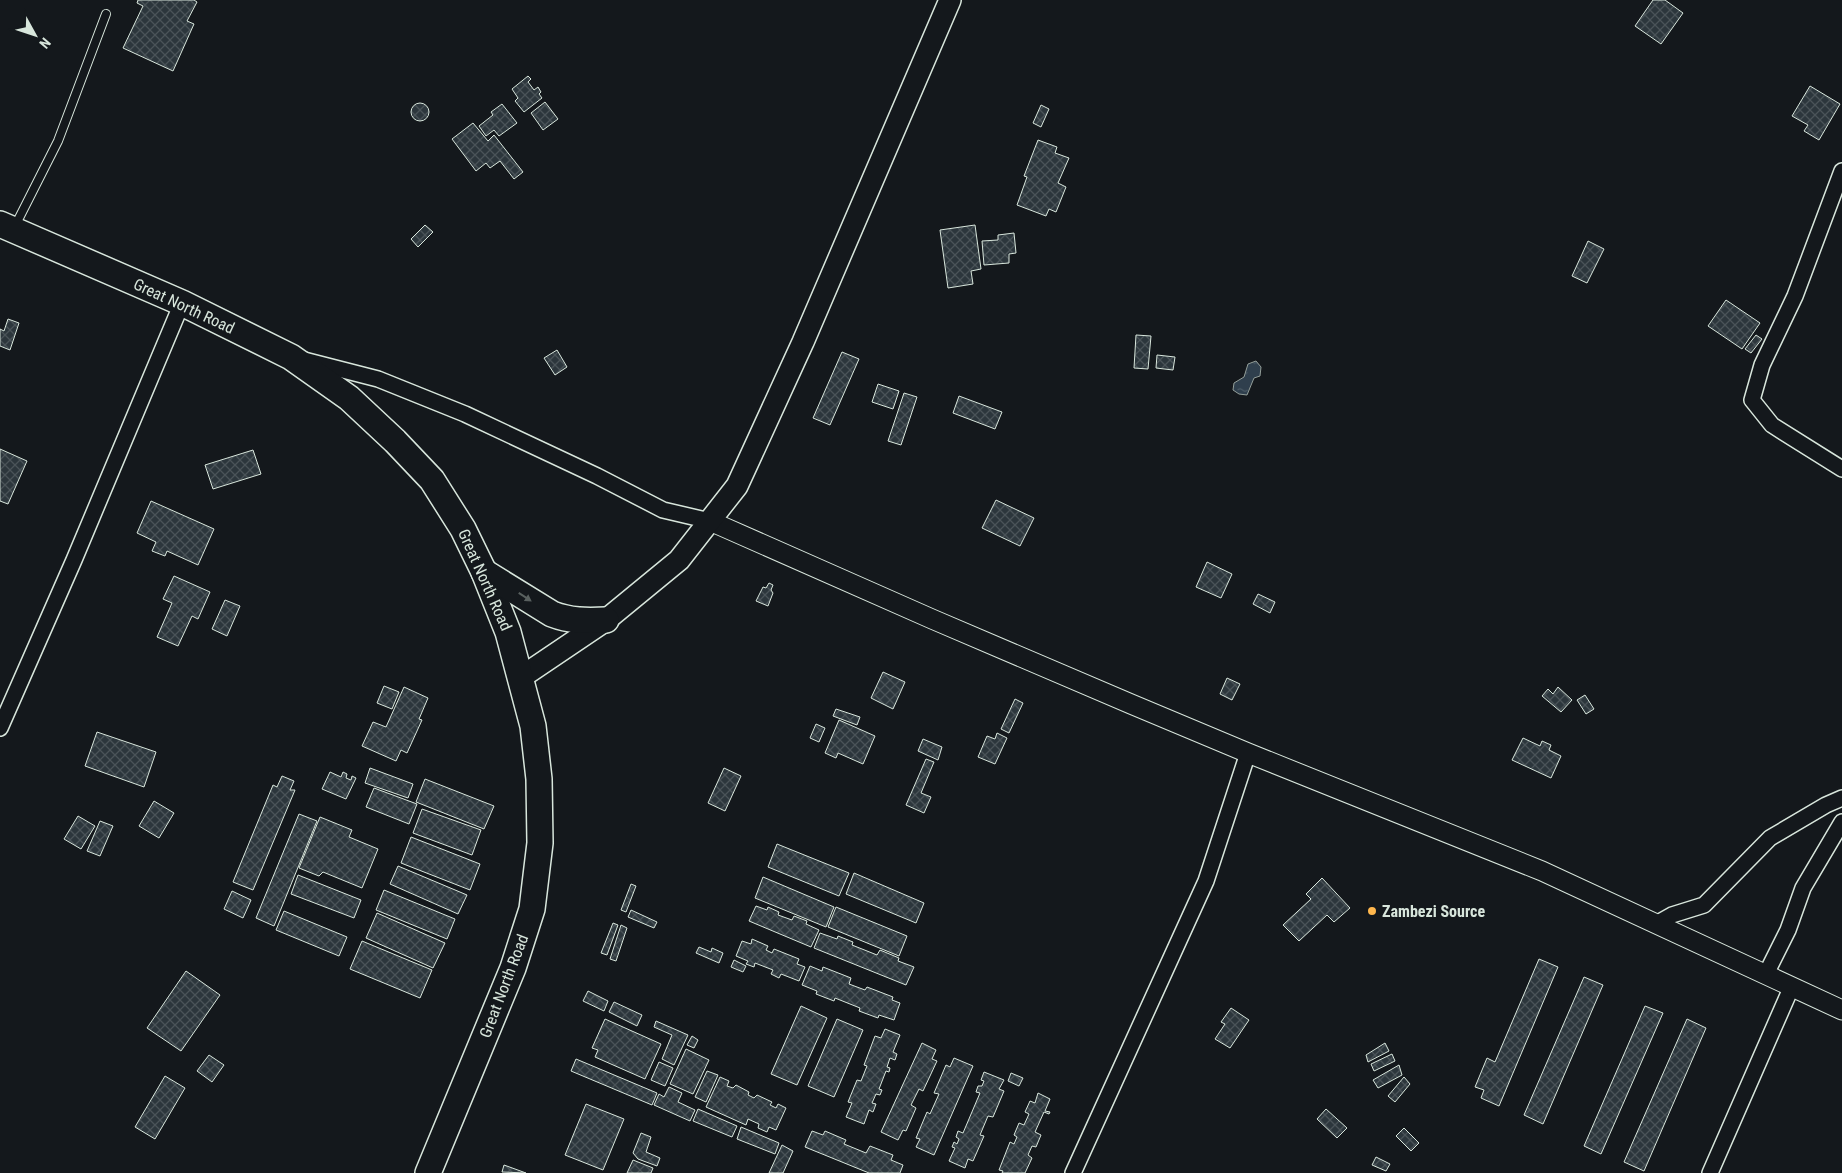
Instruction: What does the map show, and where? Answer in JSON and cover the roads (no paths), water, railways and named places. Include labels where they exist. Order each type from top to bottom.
[{"type":"highway","name":"Great North Road","points":[[7,227],[182,303],[291,357],[349,398],[396,441],[432,480],[463,529],[484,572],[508,632],[533,726],[539,778],[540,843],[532,909],[513,968],[428,1173]]},
{"type":"highway","points":[[484,572],[552,614],[564,619],[579,621],[606,620]]},
{"type":"main road","points":[[520,678],[606,620],[678,560],[737,486],[804,342],[950,0]]},
{"type":"street","points":[[1842,171],[1796,296],[1762,365],[1752,400],[1772,425],[1842,469]]},
{"type":"street","points":[[0,728],[74,560],[182,303]]},
{"type":"street","points":[[291,357],[378,379],[465,414],[597,476],[663,510],[710,521],[932,619],[1248,753],[1542,871],[1842,1010]]},
{"type":"street","points":[[1074,1173],[1206,881],[1248,753]]},
{"type":"street","points":[[1656,924],[1672,916],[1704,905],[1770,838],[1826,805],[1842,798]]},
{"type":"street","points":[[1766,974],[1788,930],[1803,888],[1842,822]]},
{"type":"street","points":[[1710,1173],[1792,986]]},
{"type":"lane","points":[[7,227],[58,141],[106,14]]},
{"type":"water","points":[[1256,361],[1261,367],[1260,376],[1254,378],[1247,395],[1239,394],[1233,390],[1234,383],[1244,377],[1248,364]]},
{"type":"place","name":"Zambezi Source","points":[[1372,911]]}]
